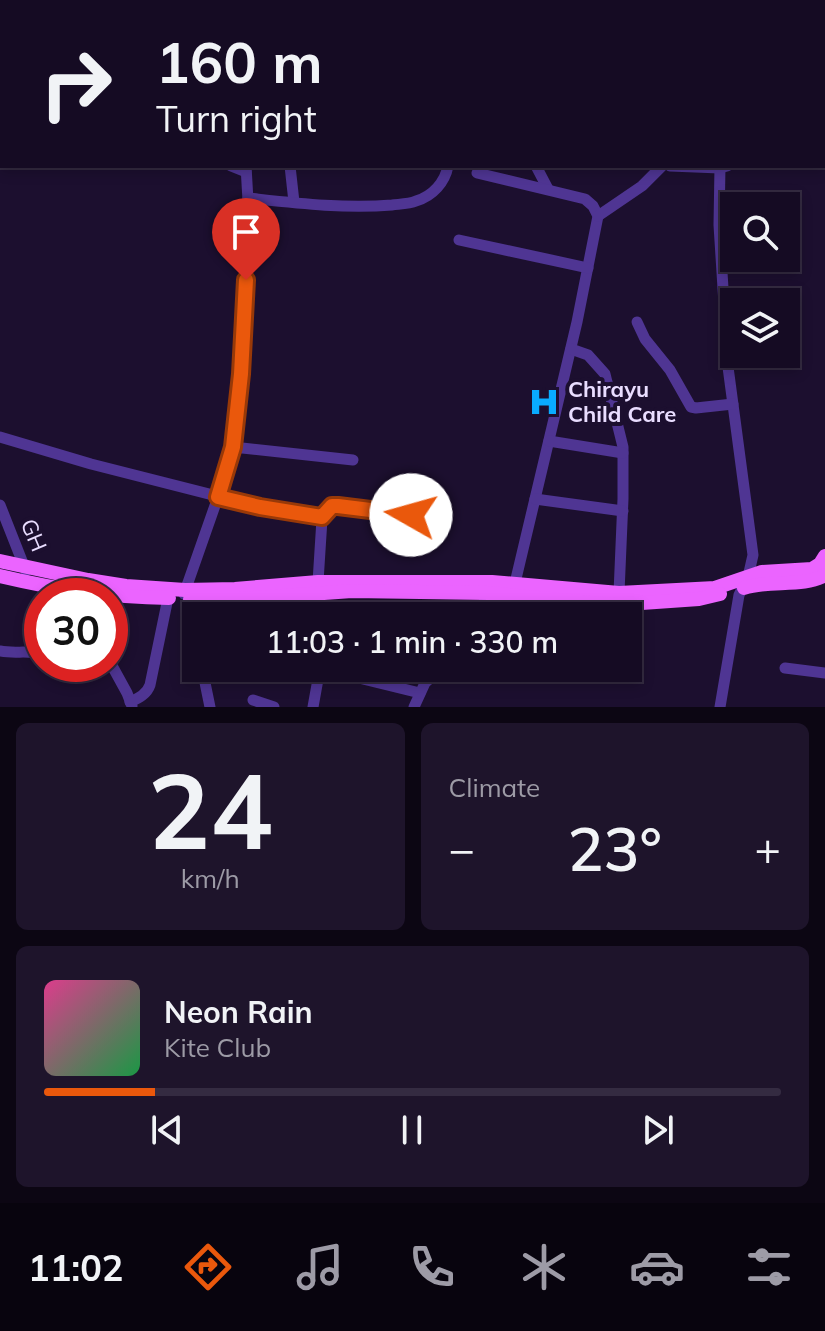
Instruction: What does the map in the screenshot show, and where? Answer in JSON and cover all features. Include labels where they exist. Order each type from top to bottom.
[{"type":"main road","points":[[128,595],[179,596],[318,582],[490,587],[613,605],[699,599],[745,583],[762,572],[812,569],[825,556]]},
{"type":"main road","points":[[0,561],[33,578]]},
{"type":"main road","points":[[0,576],[26,575]]},
{"type":"main road","points":[[201,594],[240,599],[352,591],[490,587],[515,583],[619,593],[823,580]]},
{"type":"street","points":[[290,168],[294,202]]},
{"type":"street","points":[[248,198],[364,206],[411,203],[423,199],[438,187],[448,168]]},
{"type":"street","points":[[537,168],[548,189]]},
{"type":"street","points":[[598,216],[642,186],[660,168]]},
{"type":"street","points":[[720,707],[753,555],[727,351],[719,225],[722,168]]},
{"type":"street","points":[[120,682],[131,705],[148,690],[233,447],[241,374],[249,218],[246,169]]},
{"type":"street","points":[[477,173],[585,199],[598,216],[571,349],[515,583]]},
{"type":"street","points":[[459,240],[588,268]]},
{"type":"street","points":[[637,322],[691,407],[733,404]]},
{"type":"street","points":[[571,349],[588,355],[605,374],[623,447],[619,593]]},
{"type":"street","points":[[0,437],[218,497],[322,517]]},
{"type":"street","points":[[549,441],[623,453]]},
{"type":"street","points":[[233,447],[353,460]]},
{"type":"street","points":[[535,499],[623,511]]},
{"type":"street","name":"GH","points":[[0,505],[26,575]]},
{"type":"street","points":[[318,582],[322,517],[332,506],[411,515]]},
{"type":"street","points":[[484,602],[490,587]]},
{"type":"street","points":[[201,594],[201,602]]},
{"type":"street","points":[[299,595],[300,602]]},
{"type":"street","points":[[0,651],[24,652]]},
{"type":"street","points":[[785,668],[825,673]]},
{"type":"street","points":[[205,682],[210,707]]},
{"type":"street","points":[[313,707],[317,682]]},
{"type":"street","points":[[376,682],[420,693]]},
{"type":"street","points":[[414,707],[426,682]]},
{"type":"street","points":[[253,700],[274,707]]},
{"type":"place","name":"Chirayu Child Care","points":[[544,402]]},
{"type":"route","points":[[246,280],[233,447],[218,497],[322,517],[332,506],[411,515]]}]
